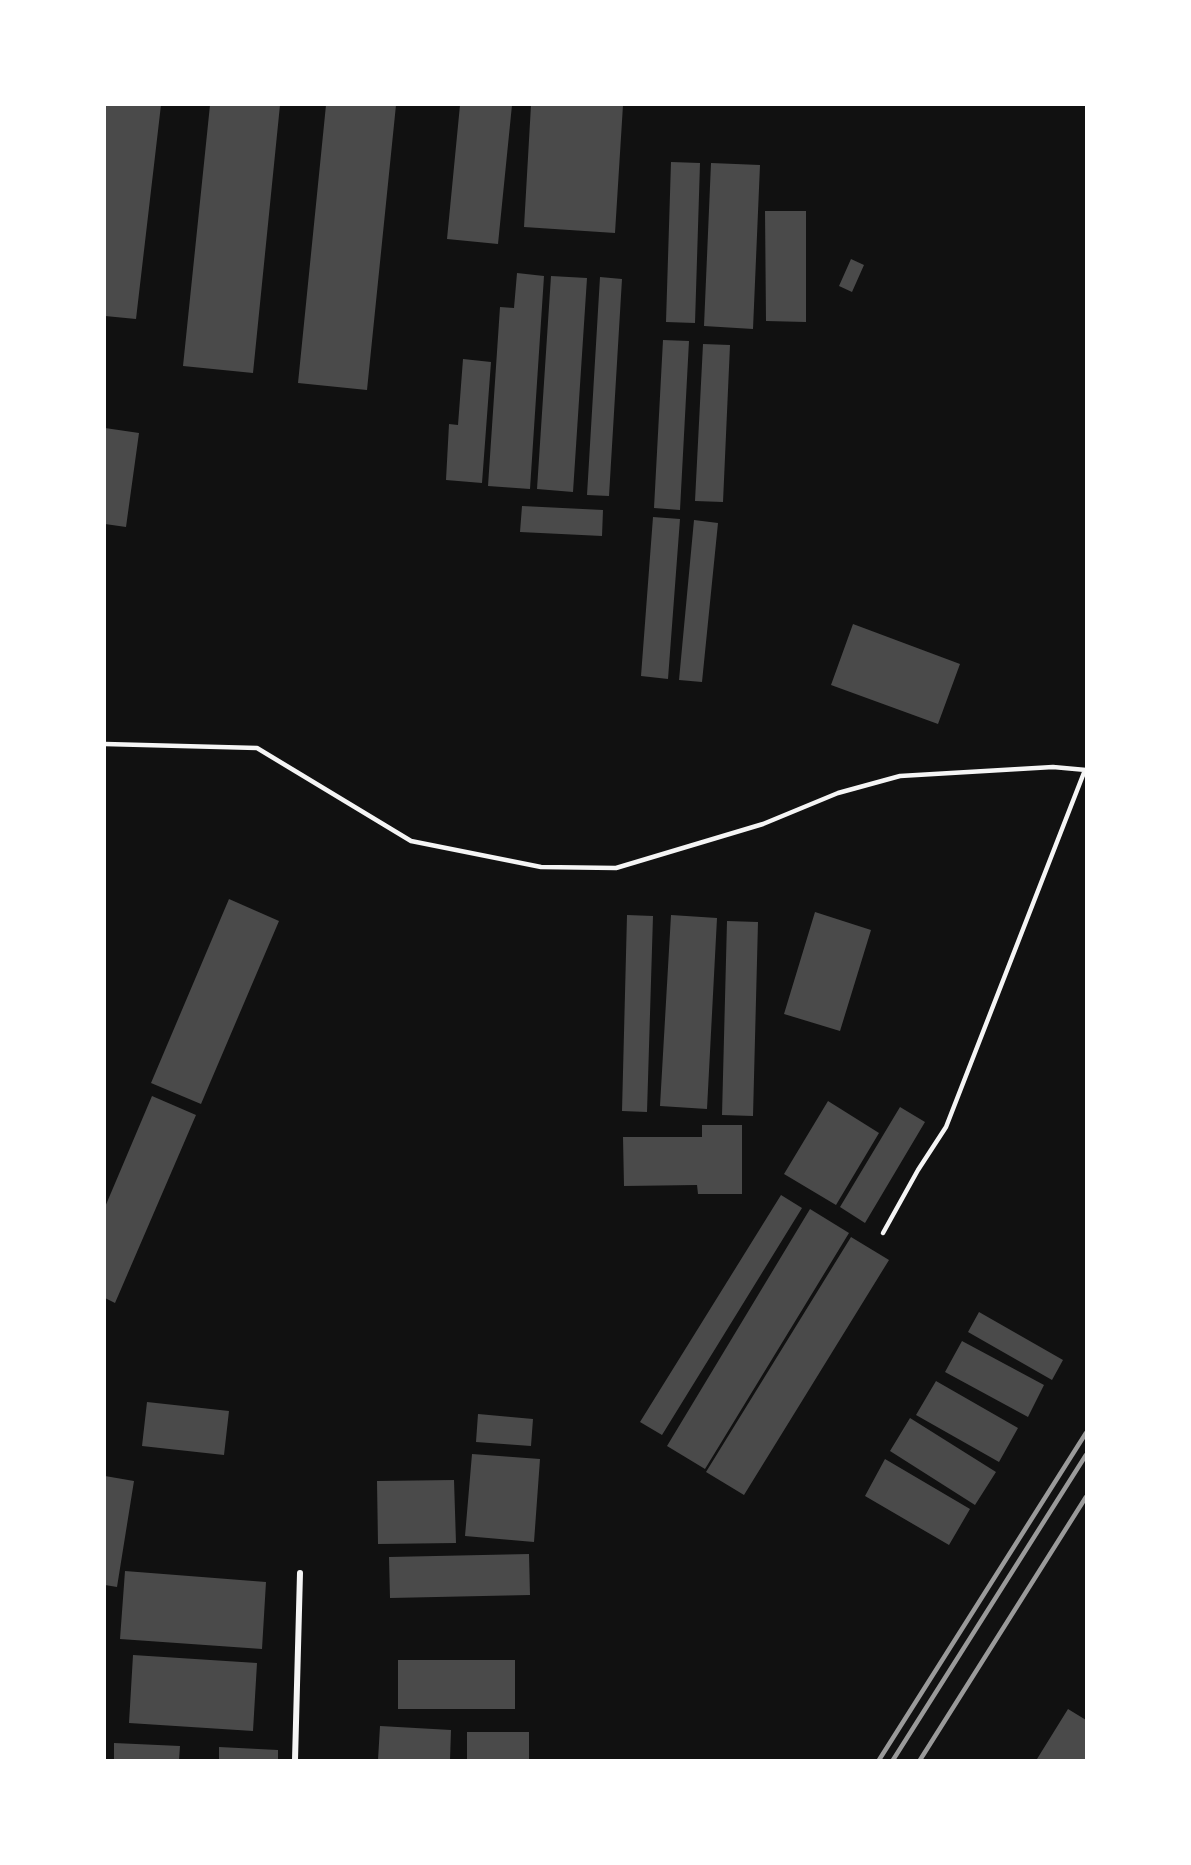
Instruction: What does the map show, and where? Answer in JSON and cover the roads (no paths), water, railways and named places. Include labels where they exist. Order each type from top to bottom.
[{"type":"street","points":[[295,1760],[300,1573]]},
{"type":"lane","points":[[105,744],[257,748],[411,841],[541,867],[616,868],[762,824],[838,793],[900,776],[1053,767],[1086,770],[946,1127],[918,1170],[883,1233]]},
{"type":"railway","points":[[879,1760],[1086,1433]]},
{"type":"railway","points":[[893,1760],[1086,1455]]},
{"type":"railway","points":[[920,1760],[1086,1497]]}]
